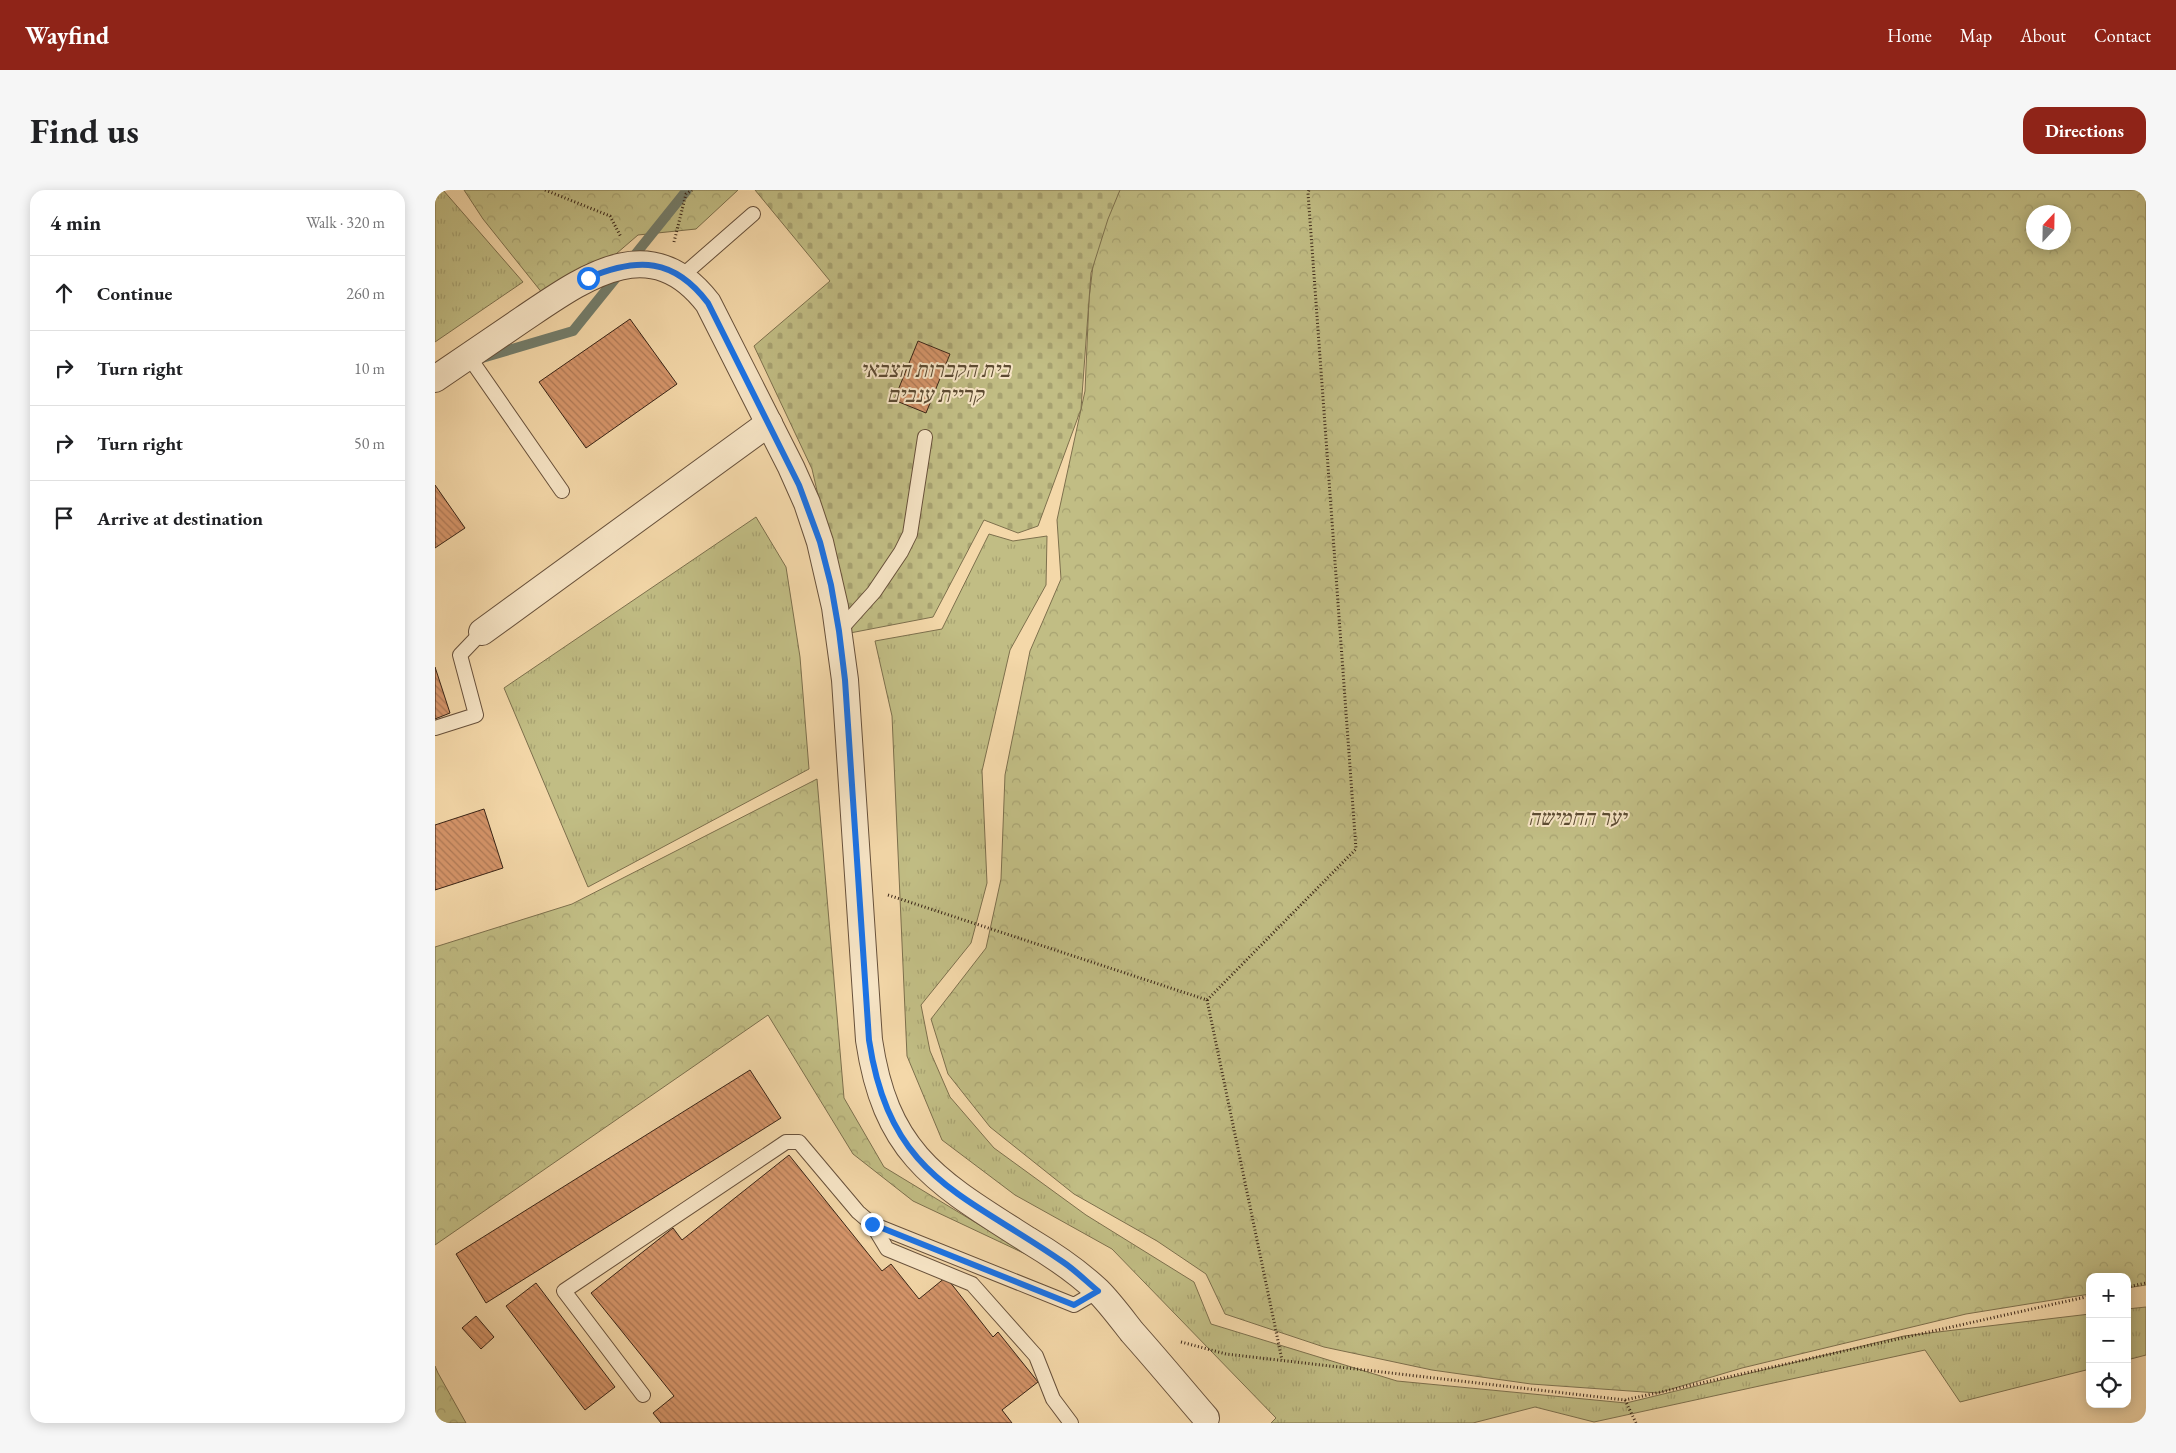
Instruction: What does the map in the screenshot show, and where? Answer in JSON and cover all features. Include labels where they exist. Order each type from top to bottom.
[{"type":"street","points":[[435,379],[573,286],[604,272],[636,265],[652,265],[675,273],[696,287],[708,303],[799,485],[814,523],[831,585],[845,680],[869,1040],[872,1061],[884,1100],[900,1134],[921,1163],[948,1188],[1064,1263],[1098,1291],[1206,1418]]},
{"type":"street","points":[[482,632],[769,423]]},
{"type":"lane","points":[[675,273],[753,214]]},
{"type":"lane","points":[[469,356],[562,491]]},
{"type":"lane","points":[[839,631],[874,592],[901,552],[910,534],[925,437]]},
{"type":"lane","points":[[435,728],[475,715],[461,654],[482,632]]},
{"type":"lane","points":[[643,1396],[564,1291],[786,1142],[799,1142],[858,1212],[872,1224],[887,1249],[972,1284],[1036,1356],[1053,1399],[1071,1423]]},
{"type":"lane","points":[[872,1224],[1074,1305],[1098,1291]]},
{"type":"path","points":[[545,190],[610,216],[636,265]]},
{"type":"path","points":[[675,273],[686,194],[692,190]]},
{"type":"path","points":[[1207,1000],[1355,849],[1309,190]]},
{"type":"path","points":[[859,886],[1207,1000]]},
{"type":"path","points":[[1207,1000],[1282,1360]]},
{"type":"path","points":[[2131,1287],[2146,1285]]},
{"type":"path","points":[[1177,1341],[1226,1354],[1625,1400],[2086,1297]]},
{"type":"path","points":[[1625,1400],[1636,1423]]},
{"type":"green space","points":[[435,190],[443,190],[523,282],[435,342]]},
{"type":"green space","points":[[464,190],[738,190],[696,229],[638,235],[609,260],[543,294],[483,219]]},
{"type":"green space","name":"בית הקברות הצבאי קריית ענבים","points":[[755,190],[1120,190],[1108,219],[1091,273],[1081,409],[1038,526],[1018,533],[984,520],[933,617],[850,633],[812,469],[754,346],[830,281]]},
{"type":"green space","name":"יער החמישה","points":[[1102,190],[2146,190],[2146,1285],[2131,1287],[2131,1273],[2086,1273],[2086,1295],[1966,1314],[1742,1368],[1658,1393],[1531,1384],[1432,1370],[1324,1347],[1225,1314],[1206,1274],[1157,1241],[1074,1194],[990,1127],[948,1074],[931,1019],[986,948],[1001,879],[1005,775],[1030,651],[1061,579],[1057,520],[1085,391],[1089,299]]},
{"type":"green space","points":[[756,517],[786,567],[800,657],[809,769],[588,887],[504,688]]},
{"type":"green space","points":[[989,534],[1013,541],[1047,536],[1046,585],[1010,650],[982,771],[987,883],[971,943],[921,1005],[930,1051],[950,1097],[994,1148],[1086,1215],[1194,1282],[1211,1324],[1397,1381],[1626,1403],[1904,1336],[2086,1314],[2086,1370],[1960,1402],[1925,1350],[1594,1422],[1535,1407],[1473,1423],[1271,1423],[1276,1418],[1112,1249],[1015,1195],[942,1140],[907,1056],[892,716],[875,641],[942,629]]},
{"type":"green space","points":[[817,779],[844,1098],[884,1167],[1034,1258],[913,1201],[853,1154],[768,1015],[435,1245],[435,947],[572,904]]},
{"type":"green space","points":[[2146,1307],[2146,1355],[2131,1359],[2131,1318],[2131,1309]]},
{"type":"green space","points":[[435,1366],[438,1373],[466,1423],[435,1423]]},
{"type":"building","points":[[630,319],[677,384],[586,448],[539,382]]},
{"type":"building","points":[[918,341],[950,354],[926,413],[894,400]]},
{"type":"building","points":[[435,485],[465,528],[435,548]]},
{"type":"building","points":[[435,667],[450,713],[435,719]]},
{"type":"building","points":[[484,809],[503,868],[435,890],[435,825]]},
{"type":"building","points":[[750,1070],[781,1118],[486,1303],[456,1254]]},
{"type":"building","points":[[789,1155],[882,1271],[891,1264],[919,1299],[946,1277],[993,1337],[998,1332],[1038,1382],[1002,1410],[1012,1423],[661,1423],[653,1413],[674,1396],[591,1293],[673,1228],[682,1240]]},
{"type":"building","points":[[536,1283],[615,1387],[585,1410],[506,1306]]},
{"type":"building","points":[[476,1316],[494,1337],[481,1349],[462,1328]]},
{"type":"waterway","points":[[630,261],[687,190]]},
{"type":"waterway","points":[[482,358],[573,331],[619,274]]},
{"type":"route","points":[[588,278],[620,267],[652,265],[682,276],[696,287],[708,303],[791,467],[807,503],[820,542],[831,585],[842,655],[869,1040],[877,1082],[891,1118],[910,1150],[948,1188],[1064,1263],[1098,1291],[1074,1305],[872,1224]]}]
